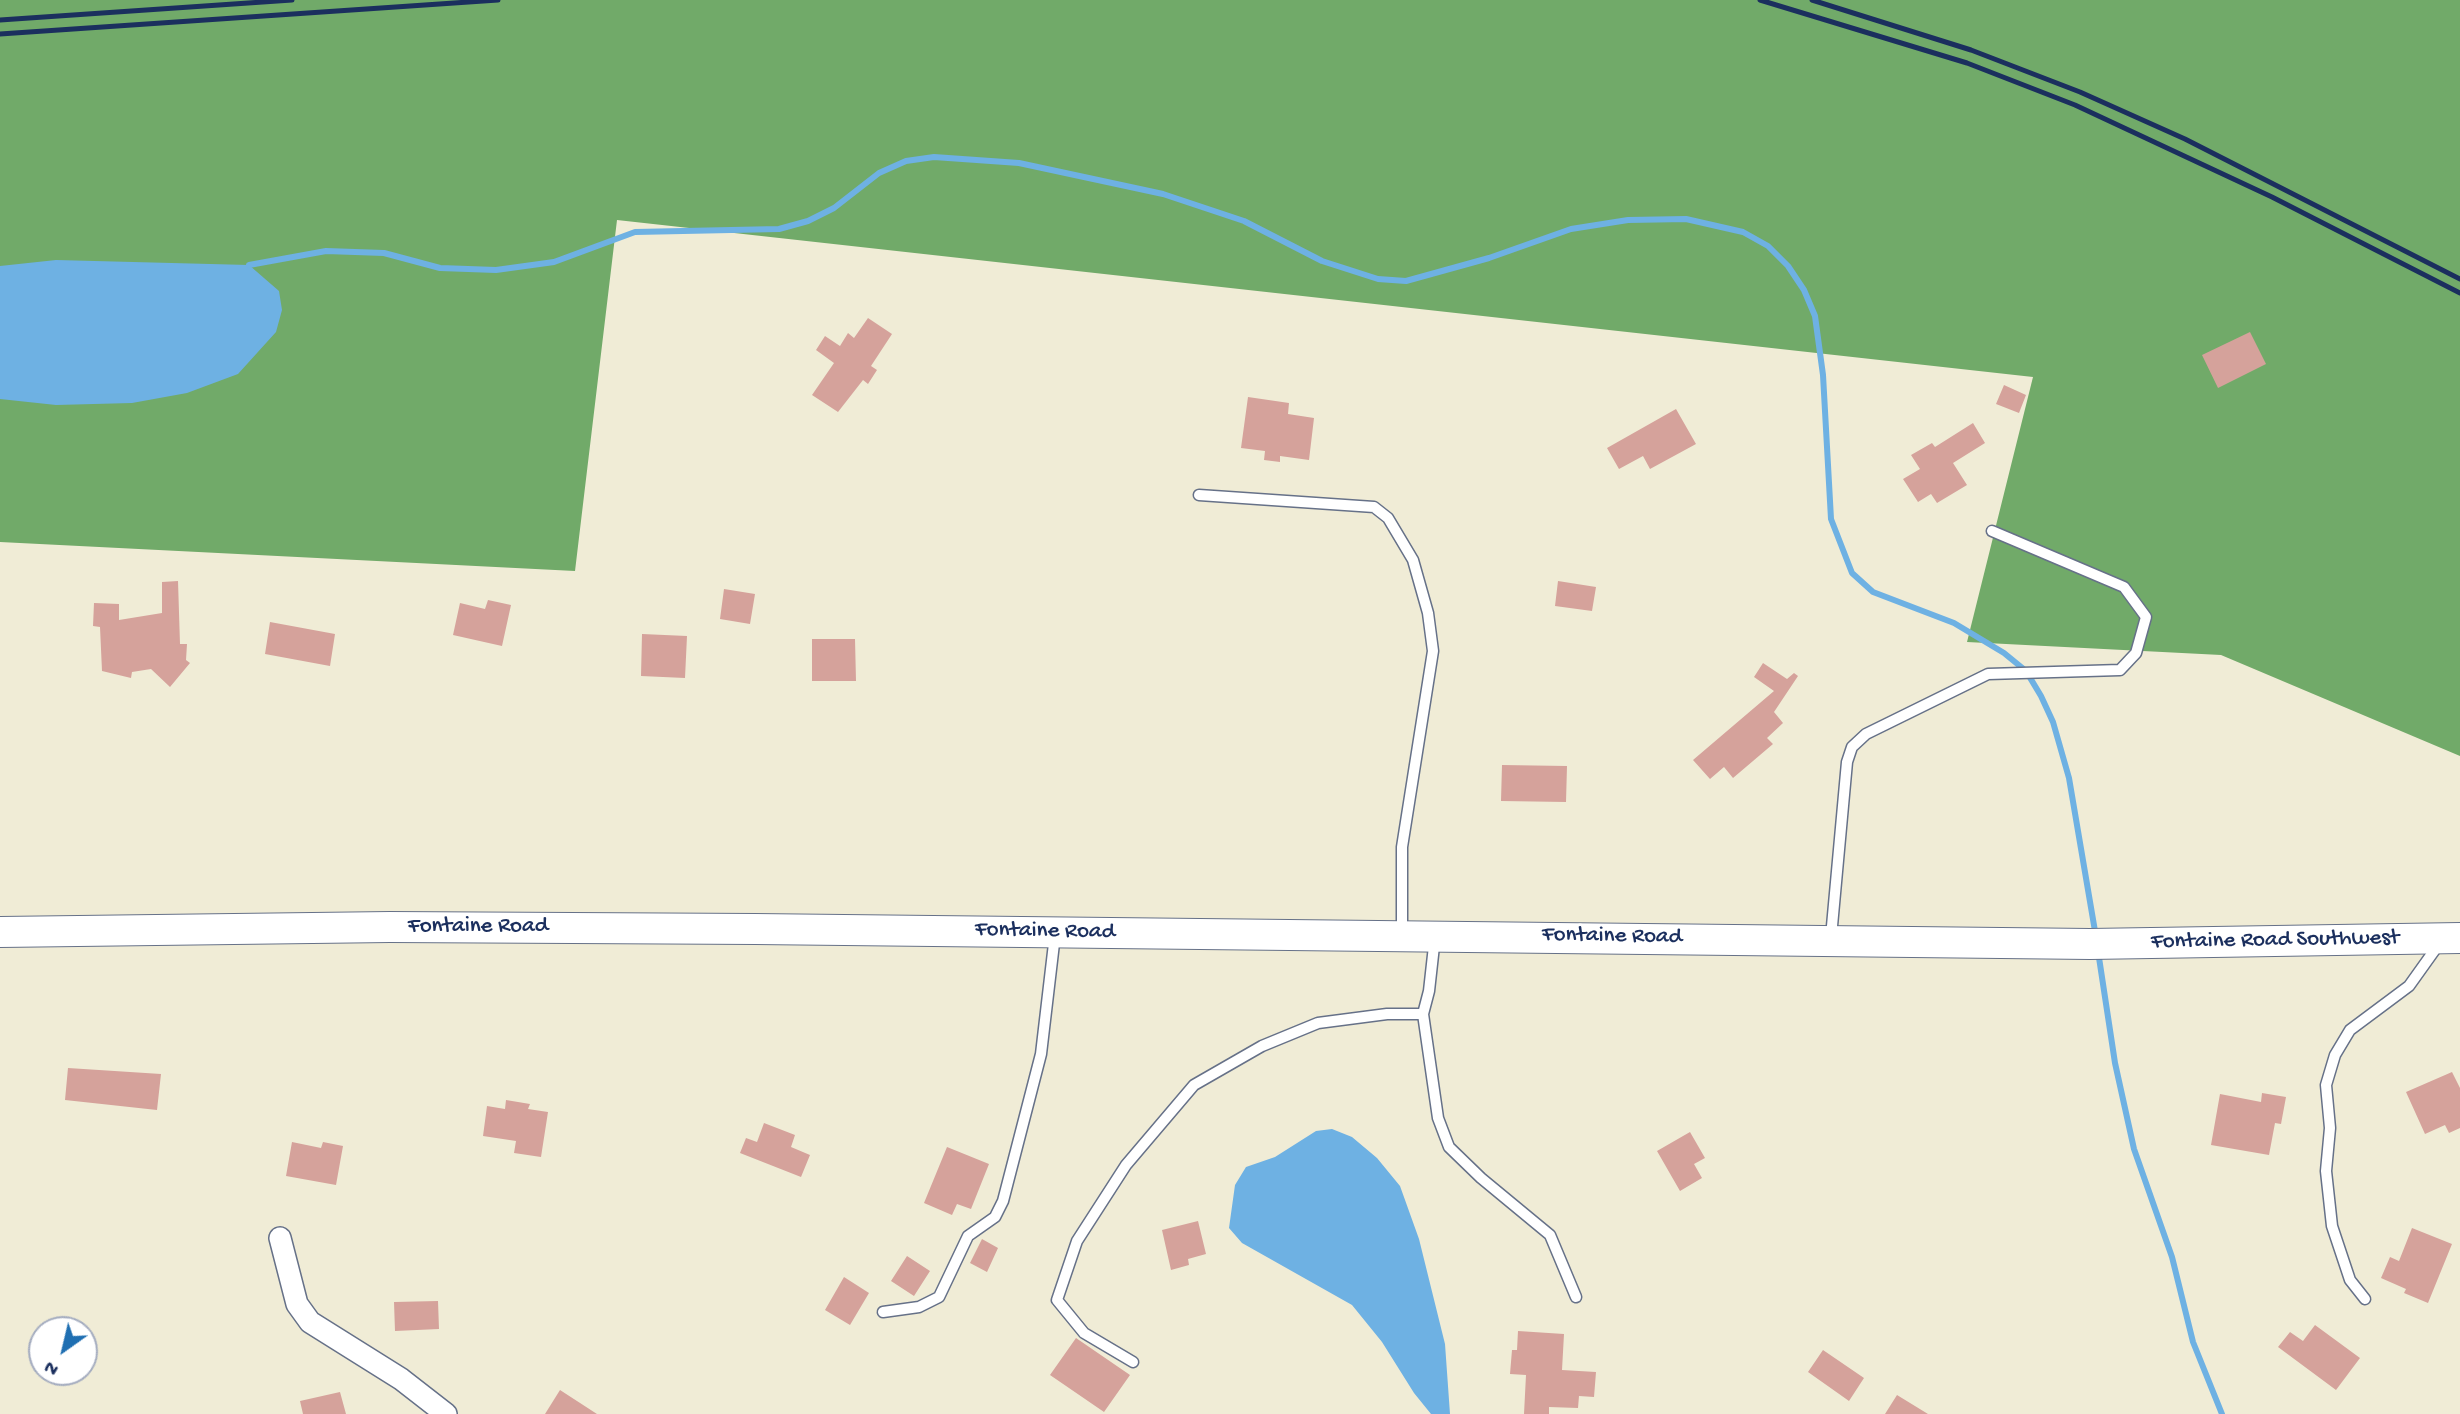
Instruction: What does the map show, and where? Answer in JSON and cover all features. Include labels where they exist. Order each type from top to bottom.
[{"type":"main road","name":"Fontaine Road","points":[[0,932],[390,927],[1436,935],[2090,944]]},
{"type":"main road","name":"Fontaine Road Southwest","points":[[2090,944],[2451,938]]},
{"type":"street","points":[[280,1238],[297,1304],[310,1322],[401,1379],[446,1414]]},
{"type":"lane","points":[[1199,495],[1374,508],[1388,519],[1413,560],[1428,613],[1433,650],[1404,826],[1402,935]]},
{"type":"lane","points":[[1830,940],[1847,761],[1853,747],[1866,734],[1987,674],[2120,670],[2136,653],[2146,617],[2124,587],[1992,531]]},
{"type":"lane","points":[[883,1312],[919,1307],[939,1297],[968,1236],[995,1217],[1003,1201],[1041,1054],[1056,932]]},
{"type":"lane","points":[[1436,935],[1429,991],[1423,1014],[1438,1118],[1449,1147],[1480,1178],[1550,1235],[1576,1297]]},
{"type":"lane","points":[[2365,1299],[2350,1280],[2332,1226],[2326,1171],[2330,1128],[2326,1085],[2335,1055],[2350,1030],[2409,986],[2451,938]]},
{"type":"lane","points":[[1133,1362],[1084,1333],[1057,1300],[1077,1241],[1126,1166],[1194,1086],[1262,1046],[1318,1023],[1387,1014],[1423,1014]]},
{"type":"green space","points":[[0,0],[2460,0],[2460,756],[2221,655],[1967,642],[2033,377],[617,220],[575,571],[0,542]]},
{"type":"water","points":[[56,260],[249,265],[279,291],[282,310],[276,332],[238,374],[187,393],[132,403],[56,405],[0,399],[0,266]]},
{"type":"water","points":[[1332,1129],[1352,1137],[1377,1158],[1400,1186],[1419,1239],[1445,1344],[1450,1414],[1431,1414],[1414,1393],[1382,1342],[1352,1305],[1242,1243],[1229,1228],[1235,1185],[1246,1167],[1275,1157],[1316,1131]]},
{"type":"building","points":[[868,318],[892,334],[871,366],[877,370],[868,384],[863,380],[838,412],[812,395],[834,363],[816,350],[825,336],[840,346],[848,333],[854,338]]},
{"type":"building","points":[[2250,332],[2266,364],[2218,388],[2202,355]]},
{"type":"building","points":[[2004,385],[2026,395],[2019,413],[1996,404]]},
{"type":"building","points":[[1248,397],[1289,403],[1288,414],[1314,418],[1309,460],[1280,456],[1280,462],[1264,460],[1265,451],[1241,448]]},
{"type":"building","points":[[1676,409],[1696,444],[1650,469],[1643,456],[1619,469],[1607,448]]},
{"type":"building","points":[[1973,423],[1985,443],[1953,463],[1967,485],[1937,503],[1931,494],[1918,502],[1903,479],[1920,469],[1911,455],[1932,443],[1935,447]]},
{"type":"building","points":[[178,581],[180,644],[187,644],[186,660],[190,663],[170,687],[151,669],[132,672],[131,678],[102,671],[100,627],[93,626],[94,603],[119,604],[119,620],[162,613],[162,582]]},
{"type":"building","points":[[1558,581],[1596,587],[1592,611],[1555,606]]},
{"type":"building","points":[[724,589],[755,594],[750,624],[720,619]]},
{"type":"building","points":[[488,600],[511,605],[502,646],[453,635],[460,603],[485,609]]},
{"type":"building","points":[[270,622],[335,634],[330,666],[265,654]]},
{"type":"building","points":[[642,634],[687,636],[685,678],[641,676]]},
{"type":"building","points":[[812,639],[855,639],[856,681],[812,681]]},
{"type":"building","points":[[1763,663],[1787,679],[1794,673],[1798,676],[1774,712],[1783,723],[1767,738],[1773,744],[1733,778],[1724,767],[1710,779],[1693,760],[1774,691],[1754,677]]},
{"type":"building","points":[[1502,765],[1567,766],[1566,802],[1501,801]]},
{"type":"building","points":[[68,1068],[161,1074],[157,1110],[65,1100]]},
{"type":"building","points":[[2452,1072],[2460,1088],[2460,1128],[2449,1133],[2445,1125],[2425,1134],[2406,1092]]},
{"type":"building","points":[[2262,1093],[2286,1097],[2281,1124],[2275,1123],[2269,1155],[2211,1145],[2220,1094],[2261,1102]]},
{"type":"building","points":[[506,1100],[530,1104],[528,1109],[548,1112],[541,1157],[514,1153],[516,1141],[483,1136],[487,1106],[505,1109]]},
{"type":"building","points":[[764,1123],[795,1135],[791,1147],[810,1155],[801,1177],[740,1153],[746,1138],[757,1142]]},
{"type":"building","points":[[1690,1132],[1705,1158],[1694,1164],[1702,1178],[1680,1191],[1657,1151]]},
{"type":"building","points":[[292,1142],[321,1148],[323,1142],[343,1146],[336,1185],[286,1176]]},
{"type":"building","points":[[947,1147],[989,1164],[971,1209],[957,1204],[952,1215],[924,1203]]},
{"type":"building","points":[[1198,1221],[1206,1254],[1188,1259],[1189,1265],[1171,1270],[1162,1230]]},
{"type":"building","points":[[2412,1228],[2452,1244],[2428,1303],[2404,1293],[2406,1289],[2381,1278],[2390,1257],[2399,1261]]},
{"type":"building","points":[[982,1239],[998,1248],[987,1272],[970,1263]]},
{"type":"building","points":[[907,1256],[930,1271],[914,1296],[891,1281]]},
{"type":"building","points":[[844,1277],[869,1293],[850,1325],[825,1310]]},
{"type":"building","points":[[438,1301],[439,1329],[395,1331],[394,1302]]},
{"type":"building","points":[[2315,1325],[2360,1358],[2336,1390],[2278,1347],[2290,1332],[2303,1341]]},
{"type":"building","points":[[1518,1331],[1564,1334],[1562,1370],[1596,1372],[1594,1397],[1579,1396],[1578,1408],[1549,1407],[1549,1414],[1524,1414],[1526,1375],[1510,1374],[1512,1350],[1517,1350]]},
{"type":"building","points":[[1076,1338],[1130,1375],[1104,1412],[1050,1375]]},
{"type":"building","points":[[1823,1350],[1864,1378],[1849,1401],[1808,1372]]},
{"type":"building","points":[[560,1390],[597,1414],[545,1414]]},
{"type":"building","points":[[340,1392],[346,1414],[303,1414],[300,1401]]},
{"type":"building","points":[[1897,1395],[1928,1414],[1885,1414]]},
{"type":"waterway","points":[[249,265],[326,251],[384,253],[440,268],[496,270],[554,262],[635,232],[779,229],[808,221],[834,208],[879,173],[906,161],[934,157],[1019,163],[1163,194],[1244,221],[1322,261],[1378,279],[1406,281],[1489,258],[1571,229],[1628,220],[1686,219],[1743,232],[1768,246],[1788,266],[1804,290],[1815,316],[1823,375],[1831,519],[1852,573],[1873,592],[1954,623],[2004,653],[2026,671],[2041,696],[2053,722],[2069,778],[2096,937]]},
{"type":"waterway","points":[[2098,951],[2115,1063],[2134,1149],[2172,1257],[2193,1342],[2222,1414]]},
{"type":"railway","points":[[0,20],[292,0]]},
{"type":"railway","points":[[0,34],[498,0]]},
{"type":"railway","points":[[1760,0],[1967,63],[2075,105],[2272,197],[2460,293]]},
{"type":"railway","points":[[1812,0],[1971,50],[2080,92],[2185,139],[2460,279]]}]
